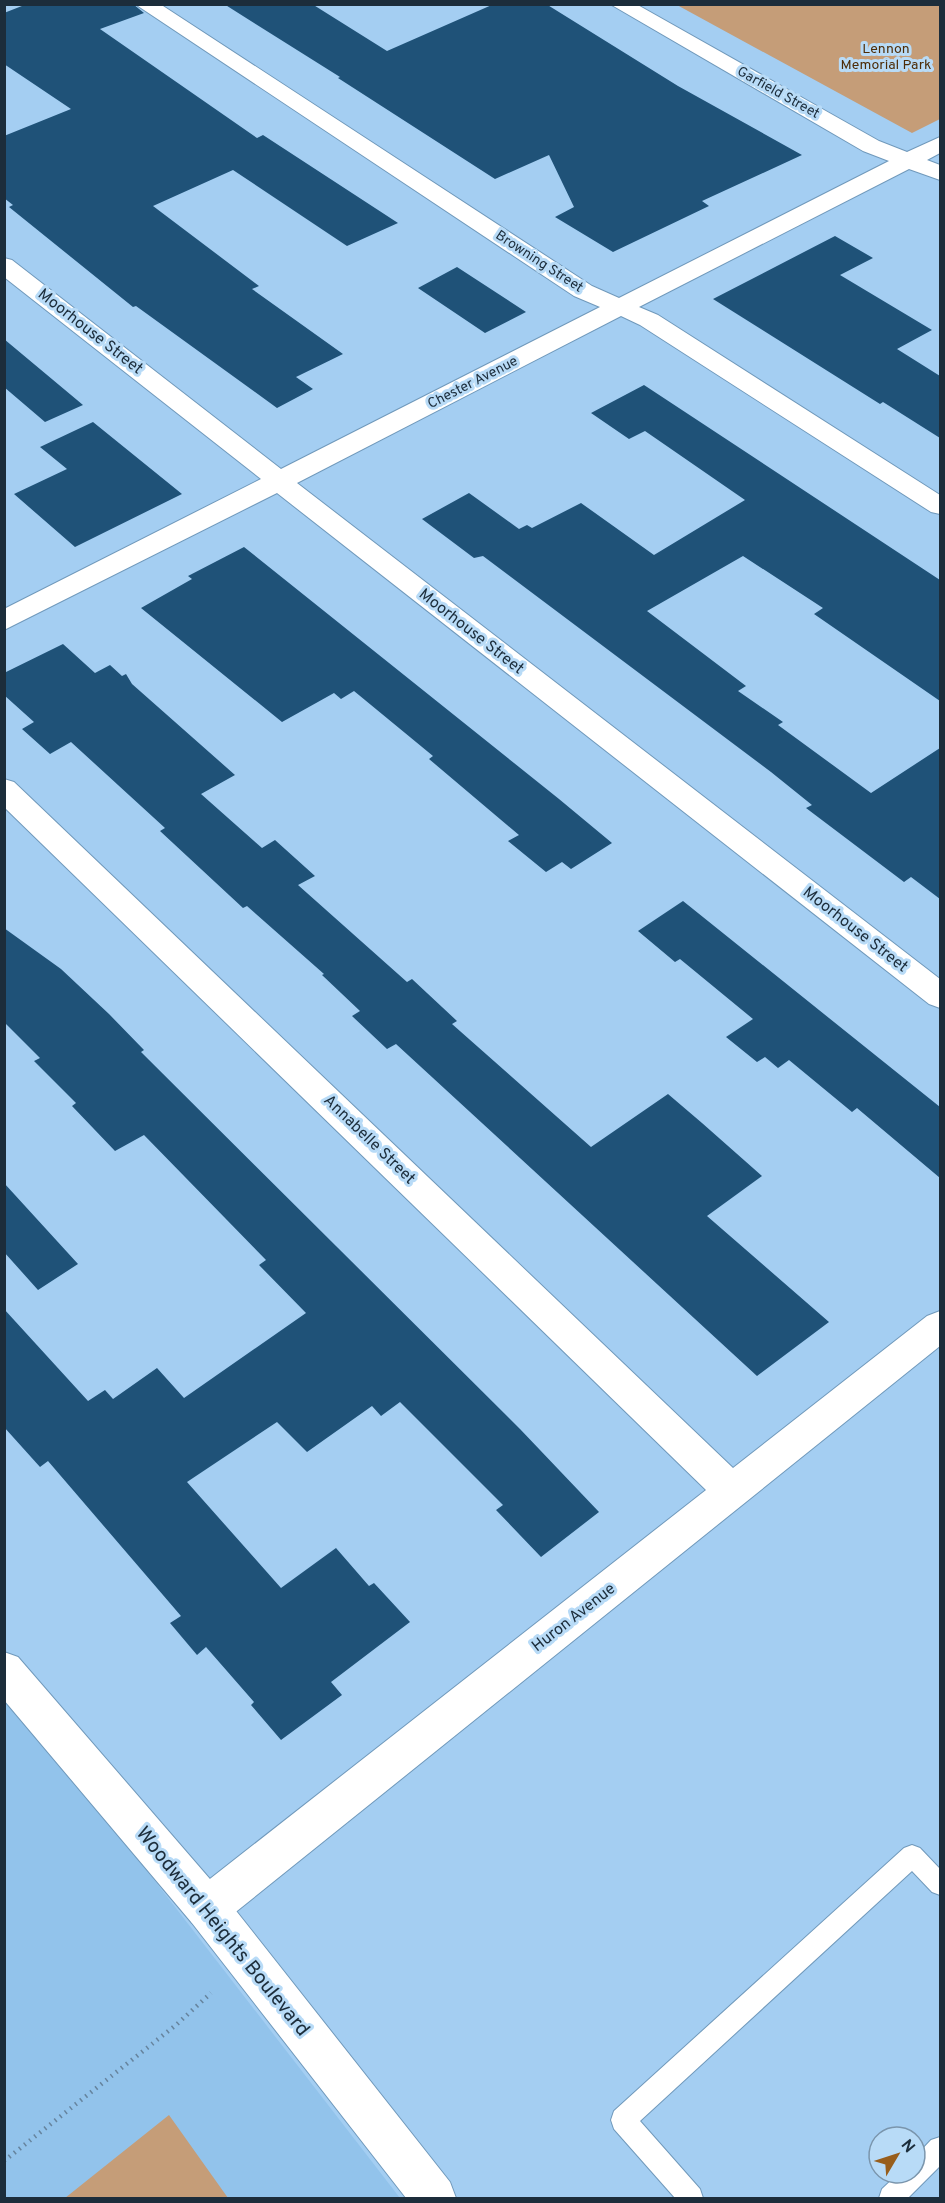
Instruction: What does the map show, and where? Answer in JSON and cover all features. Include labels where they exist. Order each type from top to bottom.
[{"type":"street","name":"Browning Street","points":[[145,4],[573,284],[619,309],[658,326],[940,506]]},
{"type":"street","name":"Garfield Street","points":[[620,4],[871,146],[940,173]]},
{"type":"street","name":"Chester Avenue","points":[[4,621],[940,144]]},
{"type":"street","name":"Moorhouse Street","points":[[4,265],[940,996]]},
{"type":"street","name":"Annabelle Street","points":[[4,789],[733,1492]]},
{"type":"street","name":"Huron Avenue","points":[[207,1908],[940,1326]]},
{"type":"street","name":"Woodward Heights Boulevard","points":[[4,1670],[207,1908],[434,2199]]},
{"type":"lane","points":[[691,2199],[624,2120],[912,1856],[940,1884]]},
{"type":"lane","points":[[891,2199],[940,2149]]},
{"type":"path","points":[[4,2161],[176,2025],[211,1993]]},
{"type":"shaded area","points":[[5,1687],[400,2198],[5,2198]]},
{"type":"green space","name":"Lennon Memorial Park","points":[[677,5],[940,5],[940,119],[912,133]]},
{"type":"green space","points":[[169,2115],[228,2198],[65,2198]]},
{"type":"building","points":[[27,4],[133,4],[144,13],[100,29],[257,138],[263,135],[398,223],[347,246],[233,170],[153,206],[259,286],[252,289],[343,354],[296,377],[313,389],[277,408],[136,306],[133,307],[9,207],[13,205],[4,198],[4,136],[71,109],[4,64],[4,13]]},
{"type":"building","points":[[224,4],[312,4],[387,51],[494,4],[546,4],[678,86],[802,155],[702,201],[709,206],[613,252],[555,217],[574,207],[549,155],[495,179]]},
{"type":"building","points":[[835,236],[873,258],[840,275],[932,330],[897,349],[940,376],[940,438],[883,402],[880,404],[713,299]]},
{"type":"building","points":[[457,267],[526,312],[485,333],[418,288]]},
{"type":"building","points":[[4,339],[83,405],[45,422],[4,387]]},
{"type":"building","points":[[644,385],[940,580],[940,701],[814,614],[823,608],[743,556],[647,611],[746,686],[738,691],[783,722],[778,725],[871,793],[940,748],[940,899],[911,877],[904,882],[806,808],[812,805],[771,772],[483,556],[474,558],[422,519],[469,493],[519,529],[527,525],[532,528],[581,503],[654,555],[745,500],[645,431],[629,439],[591,413]]},
{"type":"building","points":[[93,422],[182,494],[75,547],[14,494],[67,469],[40,447]]},
{"type":"building","points":[[244,547],[612,843],[571,869],[562,862],[546,872],[508,841],[519,835],[429,759],[433,756],[354,691],[341,699],[334,693],[282,722],[141,608],[192,579],[188,576]]},
{"type":"building","points":[[63,644],[95,673],[110,665],[122,676],[126,674],[132,684],[235,775],[201,794],[262,848],[275,840],[315,876],[298,885],[407,982],[412,979],[457,1021],[452,1024],[591,1147],[668,1094],[762,1176],[707,1216],[829,1322],[757,1376],[396,1044],[387,1049],[352,1016],[360,1011],[322,975],[324,974],[247,906],[243,908],[160,831],[165,828],[71,742],[50,754],[22,729],[34,722],[4,695],[4,673]]},
{"type":"building","points":[[683,901],[940,1107],[940,1178],[857,1108],[852,1112],[789,1060],[778,1068],[765,1057],[757,1062],[726,1037],[753,1019],[680,959],[675,962],[638,931]]},
{"type":"building","points":[[4,928],[61,969],[109,1014],[144,1050],[141,1052],[520,1429],[599,1512],[541,1557],[496,1510],[503,1505],[400,1402],[381,1416],[372,1406],[307,1452],[277,1422],[187,1482],[281,1588],[336,1548],[369,1586],[374,1583],[410,1622],[331,1682],[342,1695],[281,1740],[251,1705],[254,1702],[206,1647],[197,1655],[170,1623],[181,1616],[48,1461],[40,1467],[4,1427],[4,1309],[88,1401],[105,1390],[113,1399],[157,1368],[184,1398],[306,1313],[259,1265],[266,1260],[144,1135],[115,1151],[72,1106],[76,1103],[34,1061],[40,1058],[4,1022]]},
{"type":"building","points":[[4,1183],[78,1264],[38,1290],[4,1252]]}]
